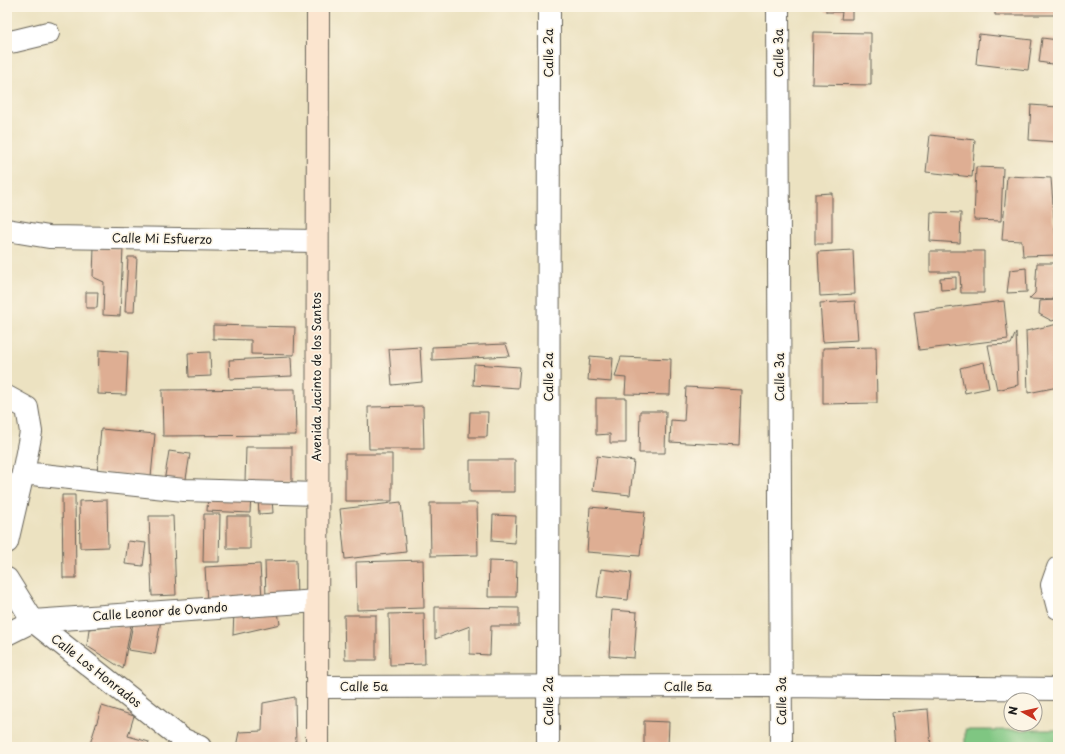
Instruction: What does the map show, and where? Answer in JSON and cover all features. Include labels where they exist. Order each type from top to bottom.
[{"type":"main road","name":"Avenida Jacinto de los Santos","points":[[317,747],[318,7]]},
{"type":"street","name":"Calle 2a","points":[[548,747],[549,7]]},
{"type":"street","name":"Calle 3a","points":[[778,7],[782,686],[781,747]]},
{"type":"street","points":[[7,42],[48,33]]},
{"type":"street","name":"Calle Mi Esfuerzo","points":[[7,230],[50,237],[317,241]]},
{"type":"street","points":[[7,397],[27,408],[31,432],[7,542]]},
{"type":"street","points":[[23,473],[184,490],[318,494]]},
{"type":"street","points":[[1058,568],[1052,585],[1058,608]]},
{"type":"street","name":"Calle Los Honrados","points":[[7,579],[33,621],[182,738],[200,747]]},
{"type":"street","name":"Calle Leonor de Ovando","points":[[7,634],[33,621],[317,601]]},
{"type":"street","name":"Calle 5a","points":[[318,687],[782,686],[1058,689]]},
{"type":"green space","points":[[965,730],[1043,732],[1043,730],[1058,730],[1058,747],[965,747]]},
{"type":"building","points":[[826,7],[852,7],[852,19],[841,19],[842,12],[826,12]]},
{"type":"building","points":[[995,7],[1057,7],[1057,15],[995,15]]},
{"type":"building","points":[[813,32],[871,33],[871,85],[812,84]]},
{"type":"building","points":[[979,34],[1032,40],[1028,70],[976,64]]},
{"type":"building","points":[[1042,38],[1058,40],[1058,65],[1039,62]]},
{"type":"building","points":[[1031,105],[1058,107],[1058,142],[1029,140]]},
{"type":"building","points":[[930,135],[975,140],[972,177],[926,172]]},
{"type":"building","points":[[976,167],[1003,168],[1001,221],[974,220]]},
{"type":"building","points":[[1007,176],[1051,178],[1057,255],[1023,256],[1022,241],[1002,240]]},
{"type":"building","points":[[832,193],[832,244],[815,244],[815,194]]},
{"type":"building","points":[[931,212],[961,213],[960,243],[930,241]]},
{"type":"building","points":[[94,247],[123,248],[120,316],[103,315],[104,282],[93,277]]},
{"type":"building","points":[[853,250],[855,294],[820,296],[818,252]]},
{"type":"building","points":[[930,251],[984,251],[984,293],[961,293],[960,272],[930,272]]},
{"type":"building","points":[[128,257],[137,257],[134,312],[125,312]]},
{"type":"building","points":[[1037,263],[1057,263],[1058,293],[1054,293],[1053,300],[1029,299],[1035,293]]},
{"type":"building","points":[[1026,268],[1027,292],[1007,293],[1010,270]]},
{"type":"building","points":[[956,277],[956,289],[941,290],[940,278]]},
{"type":"building","points":[[86,292],[98,292],[97,308],[86,308]]},
{"type":"building","points":[[1058,300],[1058,319],[1052,321],[1039,314],[1040,301]]},
{"type":"building","points":[[855,301],[858,340],[823,342],[820,303]]},
{"type":"building","points":[[1004,301],[1008,339],[919,350],[914,312]]},
{"type":"building","points":[[1058,324],[1058,387],[1028,393],[1026,331]]},
{"type":"building","points":[[213,325],[295,327],[294,355],[251,354],[251,340],[213,339]]},
{"type":"building","points":[[1016,332],[1018,385],[997,390],[988,345],[1011,344]]},
{"type":"building","points":[[506,344],[510,356],[432,360],[432,347]]},
{"type":"building","points":[[420,347],[422,382],[392,385],[389,349]]},
{"type":"building","points":[[876,347],[877,403],[823,404],[823,348]]},
{"type":"building","points":[[99,350],[128,352],[126,395],[98,394]]},
{"type":"building","points":[[210,352],[211,376],[189,377],[188,353]]},
{"type":"building","points":[[590,356],[613,358],[611,382],[588,380]]},
{"type":"building","points":[[291,357],[292,376],[230,379],[229,360]]},
{"type":"building","points":[[621,357],[671,359],[670,395],[625,394],[626,378],[615,377]]},
{"type":"building","points":[[984,362],[989,388],[965,393],[960,368]]},
{"type":"building","points":[[474,364],[520,367],[518,388],[473,385]]},
{"type":"building","points":[[686,387],[741,390],[739,446],[670,442],[671,420],[684,421]]},
{"type":"building","points":[[295,389],[296,435],[163,436],[162,390]]},
{"type":"building","points":[[1058,394],[1058,410],[1057,410],[1056,395]]},
{"type":"building","points":[[596,398],[626,398],[626,443],[610,443],[610,434],[596,435]]},
{"type":"building","points":[[423,406],[424,449],[369,449],[368,407]]},
{"type":"building","points":[[640,411],[666,411],[665,453],[639,453]]},
{"type":"building","points":[[470,412],[488,412],[487,437],[469,437]]},
{"type":"building","points":[[101,429],[155,434],[151,477],[97,473]]},
{"type":"building","points":[[246,447],[292,447],[292,483],[245,482]]},
{"type":"building","points":[[169,451],[190,454],[185,485],[164,482]]},
{"type":"building","points":[[345,454],[392,454],[392,501],[345,501]]},
{"type":"building","points":[[597,456],[634,461],[630,495],[593,491]]},
{"type":"building","points":[[470,460],[515,460],[515,492],[470,492]]},
{"type":"building","points":[[208,494],[251,496],[250,513],[207,511]]},
{"type":"building","points":[[62,495],[75,495],[76,578],[63,578]]},
{"type":"building","points":[[272,498],[273,513],[259,514],[258,499]]},
{"type":"building","points":[[107,500],[108,547],[80,548],[79,501]]},
{"type":"building","points":[[401,502],[406,552],[345,559],[340,509]]},
{"type":"building","points":[[430,503],[477,503],[478,555],[431,556]]},
{"type":"building","points":[[590,507],[645,512],[640,556],[587,552]]},
{"type":"building","points":[[204,514],[220,514],[219,562],[203,562]]},
{"type":"building","points":[[493,515],[516,516],[515,543],[492,541]]},
{"type":"building","points":[[149,516],[173,516],[176,595],[152,596]]},
{"type":"building","points":[[227,516],[250,516],[250,549],[227,549]]},
{"type":"building","points":[[128,541],[146,543],[143,566],[125,564]]},
{"type":"building","points":[[296,560],[297,599],[266,599],[265,561]]},
{"type":"building","points":[[423,560],[424,608],[357,610],[356,562]]},
{"type":"building","points":[[489,561],[517,562],[516,597],[488,597]]},
{"type":"building","points":[[260,564],[262,599],[207,602],[205,567]]},
{"type":"building","points":[[601,569],[631,573],[628,600],[597,597]]},
{"type":"building","points":[[435,607],[519,608],[519,626],[491,626],[490,655],[470,654],[470,626],[435,639]]},
{"type":"building","points":[[612,610],[637,612],[634,658],[609,656]]},
{"type":"building","points":[[234,611],[278,612],[280,624],[233,635]]},
{"type":"building","points":[[424,613],[425,664],[390,665],[389,614]]},
{"type":"building","points":[[344,615],[376,615],[376,660],[345,660]]},
{"type":"building","points":[[134,618],[161,620],[155,654],[128,650]]},
{"type":"building","points":[[131,625],[123,669],[87,646],[89,629]]},
{"type":"building","points":[[295,697],[296,747],[236,747],[239,732],[262,731],[263,703]]},
{"type":"building","points":[[102,706],[134,716],[128,736],[149,742],[148,747],[89,747]]},
{"type":"building","points":[[928,709],[931,747],[895,747],[892,712]]},
{"type":"building","points":[[644,721],[669,722],[668,747],[644,747]]}]
